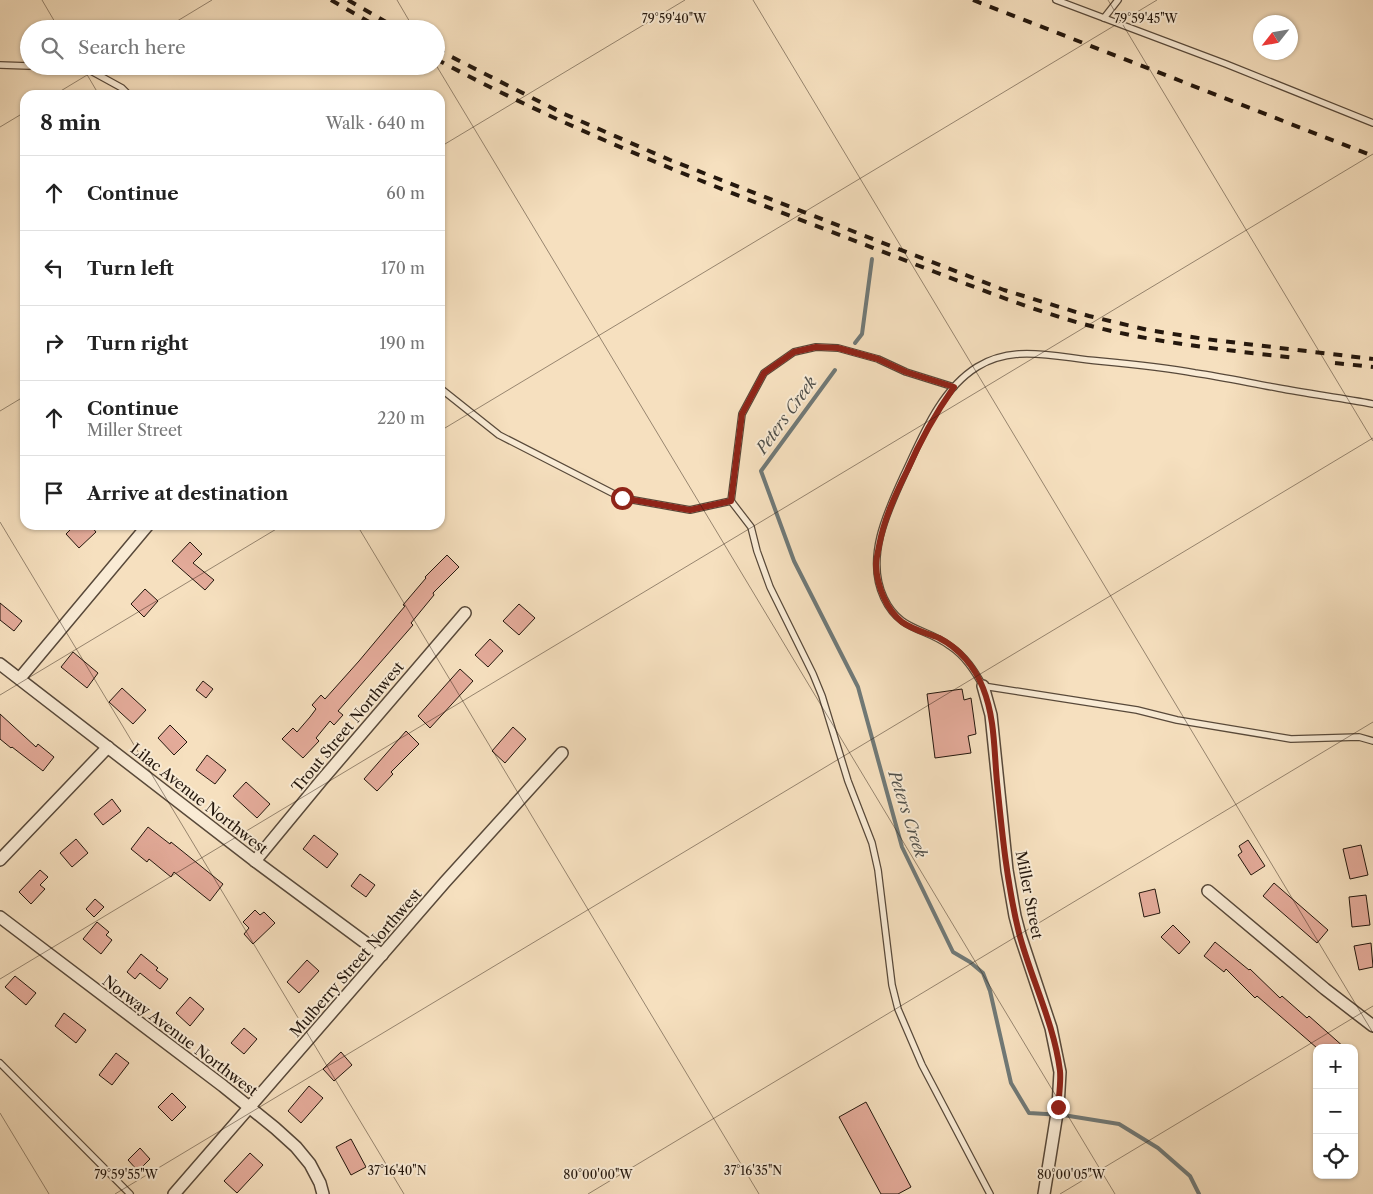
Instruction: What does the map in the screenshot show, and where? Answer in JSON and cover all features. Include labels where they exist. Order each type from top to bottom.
[{"type":"street","points":[[20,678],[144,530]]},
{"type":"street","name":"Trout Street Northwest","points":[[255,861],[465,613]]},
{"type":"street","name":"Lilac Avenue Northwest","points":[[0,664],[255,861],[382,955]]},
{"type":"street","name":"Miller Street","points":[[983,686],[991,715],[1007,870],[1020,935],[1051,1028],[1060,1072],[1058,1107],[1044,1194]]},
{"type":"street","points":[[0,860],[108,747]]},
{"type":"street","name":"Mulberry Street Northwest","points":[[174,1194],[445,882],[562,753]]},
{"type":"street","points":[[1208,891],[1325,989],[1373,1026]]},
{"type":"street","name":"Norway Avenue Northwest","points":[[0,917],[250,1108],[296,1147],[315,1172],[323,1194]]},
{"type":"lane","points":[[1056,0],[1226,64],[1373,123]]},
{"type":"lane","points":[[1104,18],[1118,0]]},
{"type":"lane","points":[[0,65],[20,66]]},
{"type":"lane","points":[[98,75],[124,90]]},
{"type":"lane","points":[[954,387],[906,372],[878,359],[838,348],[827,346],[794,352],[764,373],[742,414],[731,501],[751,527],[757,551],[770,587],[813,674],[822,696],[848,781],[872,843],[878,870],[892,985],[898,1010],[922,1065],[990,1194]]},
{"type":"lane","points":[[1373,404],[1195,372],[1030,354],[1006,356],[990,361],[964,376],[936,412],[922,437],[890,506],[876,564],[878,583],[893,613],[903,622],[950,645],[963,656],[983,686],[1137,710],[1177,720],[1291,739],[1311,740],[1359,737],[1373,741]]},
{"type":"lane","points":[[445,392],[499,435],[622,498],[690,510],[731,501]]},
{"type":"lane","points":[[0,1063],[130,1194]]},
{"type":"building","points":[[70,530],[94,530],[96,532],[79,548],[66,534]]},
{"type":"building","points":[[190,542],[202,554],[193,563],[214,580],[205,590],[172,561]]},
{"type":"building","points":[[447,555],[459,567],[433,593],[434,595],[411,623],[413,625],[338,711],[343,715],[334,725],[330,721],[316,738],[319,741],[303,758],[282,739],[293,728],[297,732],[316,709],[312,705],[321,695],[325,699],[405,606],[403,605],[425,577]]},
{"type":"building","points":[[145,589],[158,601],[144,617],[131,604]]},
{"type":"building","points":[[0,603],[22,621],[14,631],[0,620]]},
{"type":"building","points":[[519,604],[535,618],[519,635],[503,621]]},
{"type":"building","points":[[490,639],[503,651],[488,667],[475,655]]},
{"type":"building","points":[[73,652],[98,673],[87,688],[61,667]]},
{"type":"building","points":[[460,669],[473,681],[430,728],[418,716]]},
{"type":"building","points":[[203,681],[213,689],[206,698],[196,690]]},
{"type":"building","points":[[122,688],[146,710],[133,724],[109,702]]},
{"type":"building","points":[[962,689],[964,700],[971,698],[976,734],[968,736],[971,753],[935,758],[927,694]]},
{"type":"building","points":[[0,714],[36,747],[38,744],[54,757],[43,771],[0,739]]},
{"type":"building","points":[[170,725],[187,742],[174,755],[158,738]]},
{"type":"building","points":[[513,727],[526,739],[505,763],[492,751]]},
{"type":"building","points":[[406,731],[419,744],[391,772],[393,774],[377,791],[364,779]]},
{"type":"building","points":[[207,755],[226,770],[215,784],[196,770]]},
{"type":"building","points":[[246,782],[270,804],[257,818],[233,796]]},
{"type":"building","points":[[112,799],[121,811],[103,825],[94,814]]},
{"type":"building","points":[[148,827],[170,844],[171,842],[223,884],[210,901],[174,872],[171,877],[149,859],[147,862],[131,849]]},
{"type":"building","points":[[314,835],[338,854],[327,868],[303,849]]},
{"type":"building","points":[[76,839],[88,853],[72,867],[60,853]]},
{"type":"building","points":[[1248,840],[1265,866],[1251,875],[1238,855],[1242,852],[1239,846]]},
{"type":"building","points":[[1361,845],[1368,875],[1350,879],[1343,849]]},
{"type":"building","points":[[40,870],[48,877],[40,885],[45,889],[31,904],[19,892]]},
{"type":"building","points":[[360,874],[375,885],[366,897],[351,886]]},
{"type":"building","points":[[1274,883],[1328,930],[1317,943],[1263,896]]},
{"type":"building","points":[[1155,889],[1160,913],[1144,917],[1139,893]]},
{"type":"building","points":[[1366,895],[1370,925],[1352,927],[1349,897]]},
{"type":"building","points":[[95,899],[104,907],[94,917],[86,909]]},
{"type":"building","points":[[255,910],[260,915],[264,912],[275,923],[253,944],[244,934],[249,928],[243,922]]},
{"type":"building","points":[[97,922],[109,932],[106,935],[112,940],[101,954],[83,939]]},
{"type":"building","points":[[1173,925],[1190,942],[1179,954],[1161,937]]},
{"type":"building","points":[[1215,942],[1250,969],[1280,998],[1282,996],[1307,1018],[1309,1016],[1340,1044],[1313,1045],[1257,996],[1255,998],[1226,969],[1224,972],[1204,956]]},
{"type":"building","points":[[1371,943],[1373,967],[1359,970],[1354,946]]},
{"type":"building","points":[[141,954],[158,968],[156,970],[168,979],[160,989],[140,973],[135,979],[127,972]]},
{"type":"building","points":[[307,960],[319,971],[299,993],[287,982]]},
{"type":"building","points":[[15,976],[36,993],[26,1005],[5,987]]},
{"type":"building","points":[[190,997],[204,1009],[190,1026],[176,1013]]},
{"type":"building","points":[[64,1013],[86,1030],[76,1043],[55,1026]]},
{"type":"building","points":[[244,1028],[257,1039],[244,1054],[231,1043]]},
{"type":"building","points":[[341,1052],[352,1065],[334,1081],[323,1069]]},
{"type":"building","points":[[116,1053],[129,1063],[112,1085],[99,1075]]},
{"type":"building","points":[[309,1086],[323,1098],[301,1123],[288,1111]]},
{"type":"building","points":[[172,1093],[186,1107],[172,1121],[158,1107]]},
{"type":"building","points":[[866,1102],[911,1187],[898,1194],[881,1194],[839,1117]]},
{"type":"building","points":[[351,1139],[366,1167],[351,1175],[336,1147]]},
{"type":"building","points":[[140,1148],[150,1159],[138,1171],[128,1160]]},
{"type":"building","points":[[250,1153],[263,1165],[237,1193],[224,1181]]},
{"type":"waterway","name":"Peters Creek","points":[[855,343],[862,334],[872,259]]},
{"type":"waterway","name":"Peters Creek","points":[[835,370],[761,471],[794,561],[858,687],[902,847],[953,952],[970,962],[983,973],[990,991],[1011,1083],[1029,1113],[1063,1115],[1119,1124],[1158,1148],[1190,1176],[1199,1194]]},
{"type":"railway","points":[[331,0],[365,20]]},
{"type":"railway","points":[[348,0],[382,20]]},
{"type":"railway","points":[[973,0],[1373,156]]},
{"type":"railway","points":[[445,54],[562,113],[670,160],[1004,290],[1089,316],[1148,330],[1205,339],[1373,359]]},
{"type":"railway","points":[[445,64],[523,103],[657,163],[1029,307],[1087,325],[1138,337],[1296,358]]},
{"type":"railway","points":[[1335,363],[1373,367]]},
{"type":"route","points":[[622,498],[690,510],[731,501],[742,414],[764,373],[794,352],[816,347],[838,348],[878,359],[906,372],[954,387],[936,412],[922,437],[890,506],[876,564],[878,583],[893,613],[916,630],[938,638],[950,645],[963,656],[983,686],[991,715],[1007,870],[1015,916],[1051,1028],[1060,1072],[1058,1107]]}]
